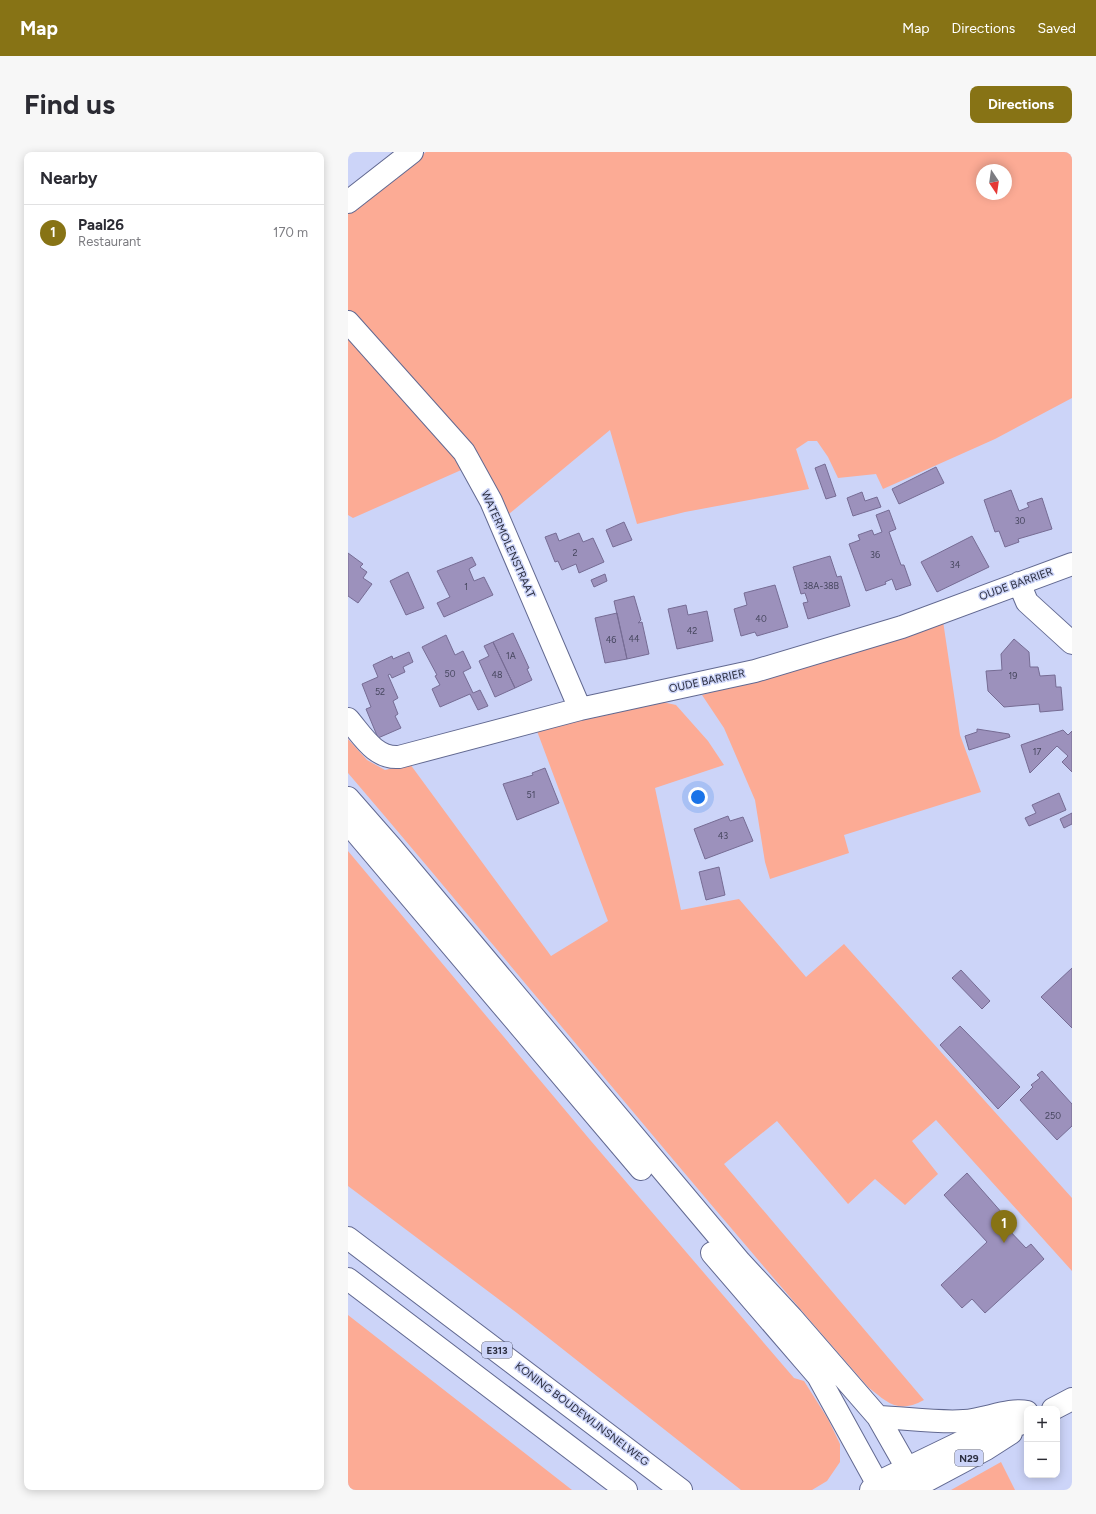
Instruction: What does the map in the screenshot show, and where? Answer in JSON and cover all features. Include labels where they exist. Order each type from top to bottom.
[{"type":"main road","points":[[348,202],[412,152]]},
{"type":"main road","name":"WATERMOLENSTRAAT","points":[[348,322],[464,452],[491,501],[580,710]]},
{"type":"main road","name":"OUDE BARRIER","points":[[348,720],[373,748],[392,758],[580,710],[755,671],[902,627],[1072,564]]},
{"type":"main road","points":[[1019,583],[1027,602],[1072,643]]},
{"type":"main road","points":[[348,798],[391,847],[735,1256],[792,1318],[878,1417],[907,1468],[902,1490]]},
{"type":"main road","points":[[348,823],[804,1360],[827,1390],[880,1488]]},
{"type":"main road","name":"KONING BOUDEWIJNSNELWEG","points":[[348,1238],[681,1490]]},
{"type":"main road","points":[[348,1279],[626,1490]]},
{"type":"main road","points":[[1059,1406],[1072,1399]]},
{"type":"main road","points":[[878,1417],[963,1421],[989,1418],[1017,1410],[1024,1411]]},
{"type":"main road","name":"N29","points":[[880,1488],[907,1468],[972,1437],[1024,1423]]},
{"type":"main road","name":"N29","points":[[910,1490],[986,1449],[1024,1424]]},
{"type":"shaded area","points":[[426,152],[1072,152],[1072,398],[995,439],[883,489],[876,474],[838,478],[828,457],[817,441],[808,441],[796,449],[809,489],[685,512],[637,524],[610,430],[503,519],[348,316],[348,212]]},
{"type":"shaded area","points":[[348,329],[468,467],[353,518],[348,515]]},
{"type":"shaded area","points":[[943,621],[960,735],[981,792],[844,835],[849,853],[770,879],[765,862],[755,800],[724,728],[702,695],[862,650]]},
{"type":"shaded area","points":[[658,701],[676,705],[708,741],[724,765],[655,788],[681,910],[739,899],[806,977],[844,944],[1072,1198],[1072,1271],[936,1120],[912,1141],[938,1174],[905,1205],[875,1179],[848,1204],[777,1121],[724,1164],[924,1400],[915,1404],[907,1406],[894,1405],[868,1387],[737,1235],[348,773],[348,739],[367,760],[385,770],[410,764],[551,956],[608,921],[537,731]]},
{"type":"shaded area","points":[[348,851],[591,1141],[794,1378],[804,1381],[828,1419],[840,1444],[840,1462],[827,1481],[812,1490],[741,1490],[517,1313],[348,1186]]},
{"type":"shaded area","points":[[348,1315],[572,1490],[348,1490]]},
{"type":"shaded area","points":[[1001,1462],[1015,1490],[951,1490]]},
{"type":"building","points":[[825,464],[836,496],[826,499],[815,468]]},
{"type":"building","points":[[936,467],[944,483],[899,504],[892,489]]},
{"type":"building","points":[[1011,490],[1019,511],[1029,507],[1027,503],[1042,498],[1052,529],[1018,539],[1019,542],[1005,547],[999,531],[995,532],[984,500]]},
{"type":"building","points":[[862,492],[865,501],[877,497],[881,507],[853,516],[847,498]]},
{"type":"building","points":[[889,510],[896,529],[889,532],[901,565],[904,565],[911,585],[896,590],[892,579],[885,582],[886,584],[866,591],[849,544],[860,540],[858,535],[872,530],[874,535],[882,532],[876,515]]},
{"type":"building","points":[[624,522],[632,540],[613,547],[606,530]]},
{"type":"building","points":[[556,533],[559,541],[579,533],[583,542],[593,538],[604,562],[579,573],[576,564],[562,570],[558,561],[555,562],[545,537]]},
{"type":"building","points":[[972,536],[989,567],[937,592],[921,562]]},
{"type":"building","points":[[348,553],[363,564],[360,567],[367,572],[363,578],[372,584],[358,603],[348,596]]},
{"type":"building","points":[[830,556],[837,577],[841,576],[850,606],[808,619],[803,603],[808,602],[805,593],[801,594],[793,567]]},
{"type":"building","points":[[472,557],[476,565],[469,569],[474,581],[484,577],[493,595],[444,617],[437,603],[450,597],[437,571]]},
{"type":"building","points":[[408,572],[424,608],[406,615],[390,581]]},
{"type":"building","points":[[605,574],[607,581],[594,587],[591,580]]},
{"type":"building","points":[[775,585],[788,627],[757,636],[755,632],[741,636],[734,609],[747,605],[744,593]]},
{"type":"building","points":[[634,596],[641,620],[638,623],[642,622],[649,654],[627,659],[614,601]]},
{"type":"building","points":[[686,605],[688,615],[707,611],[713,641],[677,649],[668,609]]},
{"type":"building","points":[[617,613],[627,659],[605,663],[595,618]]},
{"type":"building","points":[[513,633],[529,668],[527,669],[532,680],[515,688],[493,642]]},
{"type":"building","points":[[446,635],[455,655],[463,651],[471,668],[463,672],[473,693],[480,690],[488,706],[478,710],[470,694],[440,707],[432,689],[440,685],[435,676],[437,675],[422,647]]},
{"type":"building","points":[[1014,639],[1029,652],[1030,667],[1038,667],[1040,676],[1055,675],[1056,687],[1061,687],[1063,710],[1040,712],[1039,704],[1004,707],[988,691],[986,671],[1002,670],[1001,654]]},
{"type":"building","points":[[493,642],[515,688],[495,697],[479,661],[489,656],[484,646]]},
{"type":"building","points":[[409,652],[413,662],[403,667],[405,672],[392,678],[390,674],[388,675],[398,698],[393,701],[398,714],[395,716],[401,728],[378,738],[366,709],[371,707],[362,684],[378,677],[373,665],[392,656],[393,659]]},
{"type":"building","points":[[977,729],[1009,734],[1010,737],[969,750],[965,736],[977,732]]},
{"type":"building","points":[[1063,730],[1068,735],[1072,731],[1072,772],[1062,762],[1068,756],[1057,746],[1030,773],[1021,745]]},
{"type":"building","points":[[545,768],[559,803],[517,820],[503,784],[533,775],[532,773]]},
{"type":"building","points":[[1059,793],[1066,810],[1029,826],[1025,818],[1036,813],[1032,805]]},
{"type":"building","points":[[1072,813],[1072,824],[1064,828],[1060,819]]},
{"type":"building","points":[[728,816],[730,821],[743,817],[753,841],[705,859],[694,829]]},
{"type":"building","points":[[719,867],[725,895],[706,900],[699,872]]},
{"type":"building","points":[[1072,968],[1072,1028],[1041,997]]},
{"type":"building","points":[[961,970],[990,1001],[982,1009],[952,978]]},
{"type":"building","points":[[960,1026],[1020,1087],[998,1109],[940,1045]]},
{"type":"building","points":[[1042,1071],[1072,1104],[1072,1126],[1057,1140],[1020,1100],[1033,1087],[1031,1085],[1040,1078],[1037,1075]]},
{"type":"building","points":[[967,1173],[1010,1222],[1006,1227],[1026,1248],[1031,1244],[1044,1259],[985,1313],[972,1299],[962,1308],[941,1285],[987,1242],[944,1195]]},
{"type":"place","name":"Paal26","points":[[1004,1243]]}]
